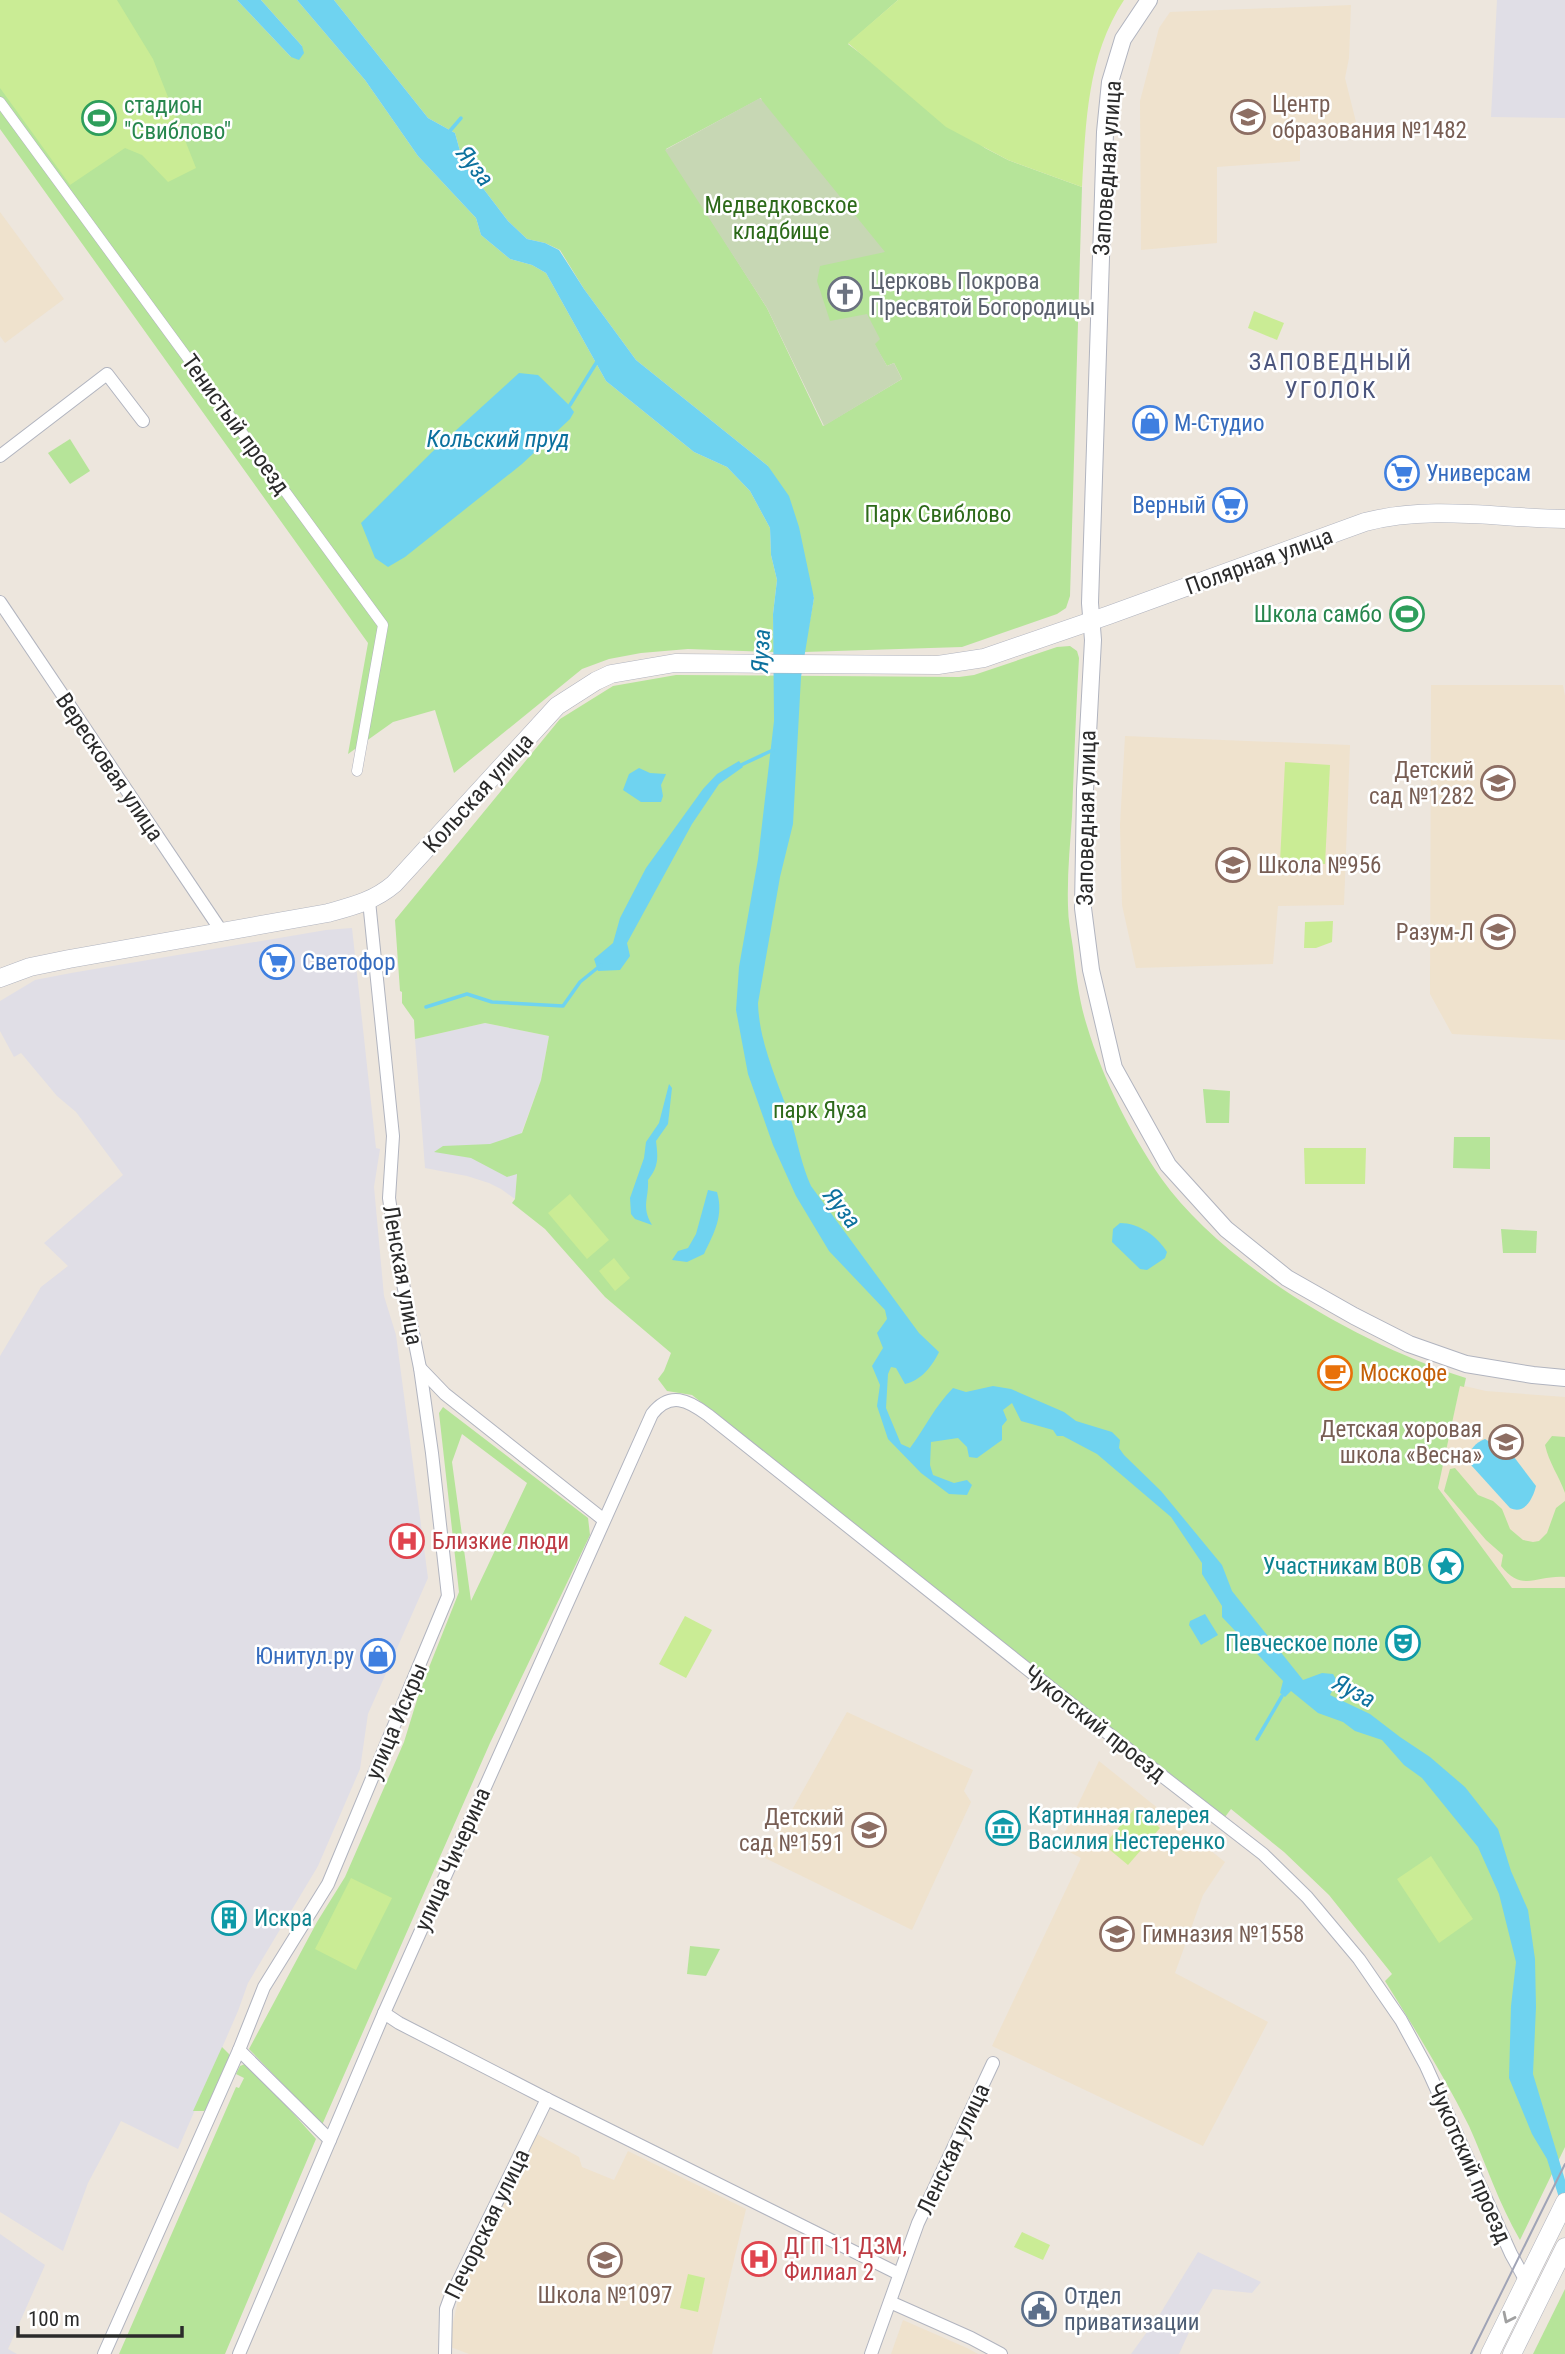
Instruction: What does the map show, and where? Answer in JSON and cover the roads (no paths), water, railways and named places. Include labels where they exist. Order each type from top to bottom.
[{"type":"main road","name":"Полярная улица","points":[[961,662],[985,658],[1387,516],[1434,513],[1565,519]]},
{"type":"main road","name":"Кольская улица","points":[[0,978],[30,967],[328,913],[369,901],[394,884],[557,706],[611,674],[675,663],[938,665],[961,662]]},
{"type":"main road","points":[[1490,2354],[1565,2202]]},
{"type":"main road","points":[[1512,2354],[1565,2247]]},
{"type":"street","name":"Заповедная улица","points":[[1149,0],[1123,39],[1110,82],[1105,132],[1098,298],[1090,603],[1093,640],[1085,790],[1083,908],[1091,970],[1114,1068],[1168,1165],[1226,1229],[1287,1278],[1409,1344],[1466,1364],[1565,1378]]},
{"type":"street","name":"Тенистый проезд","points":[[0,102],[383,625],[357,771]]},
{"type":"street","points":[[0,456],[107,374],[143,421]]},
{"type":"street","name":"Вересковая улица","points":[[0,602],[222,932]]},
{"type":"street","name":"Ленская улица","points":[[369,901],[393,1136],[389,1198],[420,1368],[445,1394],[604,1520]]},
{"type":"street","name":"улица Искры","points":[[104,2354],[239,2050],[264,1987],[328,1884],[448,1595],[420,1368]]},
{"type":"street","name":"улица Чичерина","points":[[239,2354],[384,2013],[652,1414],[658,1406],[667,1401],[687,1402],[696,1406]]},
{"type":"street","name":"Чукотский проезд","points":[[696,1406],[1263,1854],[1307,1897],[1359,1959],[1401,2020],[1426,2066],[1505,2242],[1529,2274]]},
{"type":"street","points":[[384,2013],[547,2099],[899,2274]]},
{"type":"street","points":[[239,2050],[330,2140]]},
{"type":"street","name":"Ленская улица","points":[[871,2354],[899,2274],[993,2063]]},
{"type":"street","name":"Печорская улица","points":[[445,2354],[446,2309],[450,2298],[547,2099]]},
{"type":"street","points":[[890,2302],[1001,2354]]},
{"type":"water","points":[[237,0],[261,0],[302,46],[304,53],[299,60],[291,57]]},
{"type":"water","points":[[297,0],[334,0],[428,118],[455,133],[463,162],[508,221],[527,239],[559,250],[636,360],[768,466],[789,496],[799,527],[814,598],[801,677],[793,824],[780,877],[758,1003],[759,1018],[770,1064],[811,1186],[919,1333],[939,1352],[926,1372],[916,1380],[905,1384],[896,1368],[891,1367],[888,1374],[886,1408],[901,1444],[910,1448],[953,1388],[966,1392],[993,1386],[1011,1389],[1064,1412],[1076,1421],[1112,1432],[1120,1440],[1119,1448],[1124,1455],[1161,1491],[1222,1565],[1232,1591],[1303,1680],[1322,1673],[1333,1674],[1337,1681],[1330,1695],[1370,1714],[1430,1757],[1465,1787],[1498,1829],[1511,1871],[1528,1910],[1535,1959],[1533,2074],[1565,2180],[1565,2217],[1547,2159],[1532,2134],[1509,2078],[1511,2006],[1516,1962],[1499,1894],[1478,1847],[1422,1778],[1404,1765],[1382,1740],[1355,1731],[1343,1722],[1318,1713],[1291,1691],[1285,1697],[1280,1693],[1283,1681],[1222,1617],[1222,1606],[1202,1574],[1202,1563],[1171,1517],[1097,1454],[1063,1436],[1057,1436],[1053,1430],[1021,1421],[1012,1403],[1003,1410],[1007,1420],[1002,1426],[1002,1440],[977,1458],[969,1457],[967,1447],[958,1438],[931,1442],[930,1465],[933,1475],[954,1483],[967,1480],[972,1485],[967,1495],[949,1494],[921,1473],[888,1439],[877,1406],[880,1385],[872,1366],[883,1348],[877,1333],[887,1319],[885,1310],[829,1251],[796,1196],[773,1145],[748,1074],[736,1010],[739,967],[758,859],[774,721],[773,614],[777,580],[771,555],[770,528],[750,491],[727,467],[694,452],[606,381],[546,273],[532,265],[510,259],[481,235],[476,218],[418,156],[365,80]]},
{"type":"water","name":"Кольский пруд","points":[[519,373],[538,375],[569,405],[574,412],[570,419],[522,464],[405,557],[388,567],[375,558],[361,523],[431,453]]},
{"type":"water","points":[[739,761],[743,767],[719,784],[692,824],[627,943],[630,956],[620,970],[598,971],[594,959],[613,943],[620,918],[646,868],[703,789],[717,774]]},
{"type":"water","points":[[639,768],[650,773],[666,774],[661,785],[661,802],[641,802],[623,790],[629,774]]},
{"type":"water","points":[[669,1084],[672,1088],[668,1124],[656,1141],[657,1162],[648,1180],[646,1207],[652,1225],[635,1219],[631,1214],[630,1198],[644,1158],[646,1142],[659,1123]]},
{"type":"water","points":[[708,1190],[717,1192],[719,1209],[717,1224],[704,1254],[687,1262],[672,1260],[678,1251],[688,1248],[696,1234]]},
{"type":"water","points":[[1120,1223],[1134,1225],[1153,1236],[1167,1252],[1165,1258],[1147,1270],[1140,1269],[1112,1242],[1113,1229]]},
{"type":"water","points":[[1485,1439],[1514,1457],[1536,1486],[1524,1507],[1515,1510],[1510,1508],[1471,1465],[1472,1449]]},
{"type":"water","points":[[1205,1614],[1218,1635],[1201,1645],[1189,1625],[1190,1621]]},
{"type":"waterway","points":[[449,132],[461,118]]},
{"type":"waterway","points":[[570,405],[598,360]]},
{"type":"waterway","points":[[739,766],[773,750]]},
{"type":"waterway","points":[[426,1007],[467,994],[492,1002],[563,1006],[580,982],[601,965]]},
{"type":"waterway","points":[[1257,1739],[1282,1696]]},
{"type":"tram line","points":[[1471,2354],[1565,2164]]},
{"type":"place","name":"Центр образования №1482","points":[[1248,117]]},
{"type":"place","name":"стадион \"Свиблово\"","points":[[99,118]]},
{"type":"place","name":"Церковь Покрова Пресвятой Богородицы","points":[[845,294]]},
{"type":"place","name":"М-Студио","points":[[1150,423]]},
{"type":"place","name":"Универсам","points":[[1402,473]]},
{"type":"place","name":"Верный","points":[[1230,505]]},
{"type":"place","name":"Школа самбо","points":[[1407,614]]},
{"type":"place","name":"Детский сад №1282","points":[[1498,783]]},
{"type":"place","name":"Школа №956","points":[[1233,865]]},
{"type":"place","name":"Разум-Л","points":[[1498,932]]},
{"type":"place","name":"Светофор","points":[[277,962]]},
{"type":"place","name":"Москофе","points":[[1335,1373]]},
{"type":"place","name":"Детская хоровая школа «Весна»","points":[[1506,1442]]},
{"type":"place","name":"Близкие люди","points":[[407,1541]]},
{"type":"place","name":"Участникам ВОВ","points":[[1446,1566]]},
{"type":"place","name":"Певческое поле","points":[[1403,1643]]},
{"type":"place","name":"Юнитул.ру","points":[[378,1656]]},
{"type":"place","name":"Картинная галерея Василия Нестеренко","points":[[1003,1828]]},
{"type":"place","name":"Детский сад №1591","points":[[869,1830]]},
{"type":"place","name":"Искра","points":[[229,1918]]},
{"type":"place","name":"Гимназия №1558","points":[[1117,1934]]},
{"type":"place","name":"ДГП 11 ДЗМ, Филиал 2","points":[[759,2259]]},
{"type":"place","name":"Школа №1097","points":[[605,2260]]},
{"type":"place","name":"Отдел приватизации","points":[[1039,2309]]},
{"type":"district","name":"ЗАПОВЕДНЫЙ УГОЛОК","points":[[1331,376]]},
{"type":"water label","name":"Яуза","points":[[475,166]]},
{"type":"water label","name":"Яуза","points":[[761,651]]},
{"type":"water label","name":"Яуза","points":[[842,1208]]},
{"type":"water label","name":"Яуза","points":[[1354,1691]]},
{"type":"park label","name":"Медведковское кладбище","points":[[781,218]]},
{"type":"park label","name":"Парк Свиблово","points":[[938,514]]},
{"type":"park label","name":"парк Яуза","points":[[820,1110]]}]
